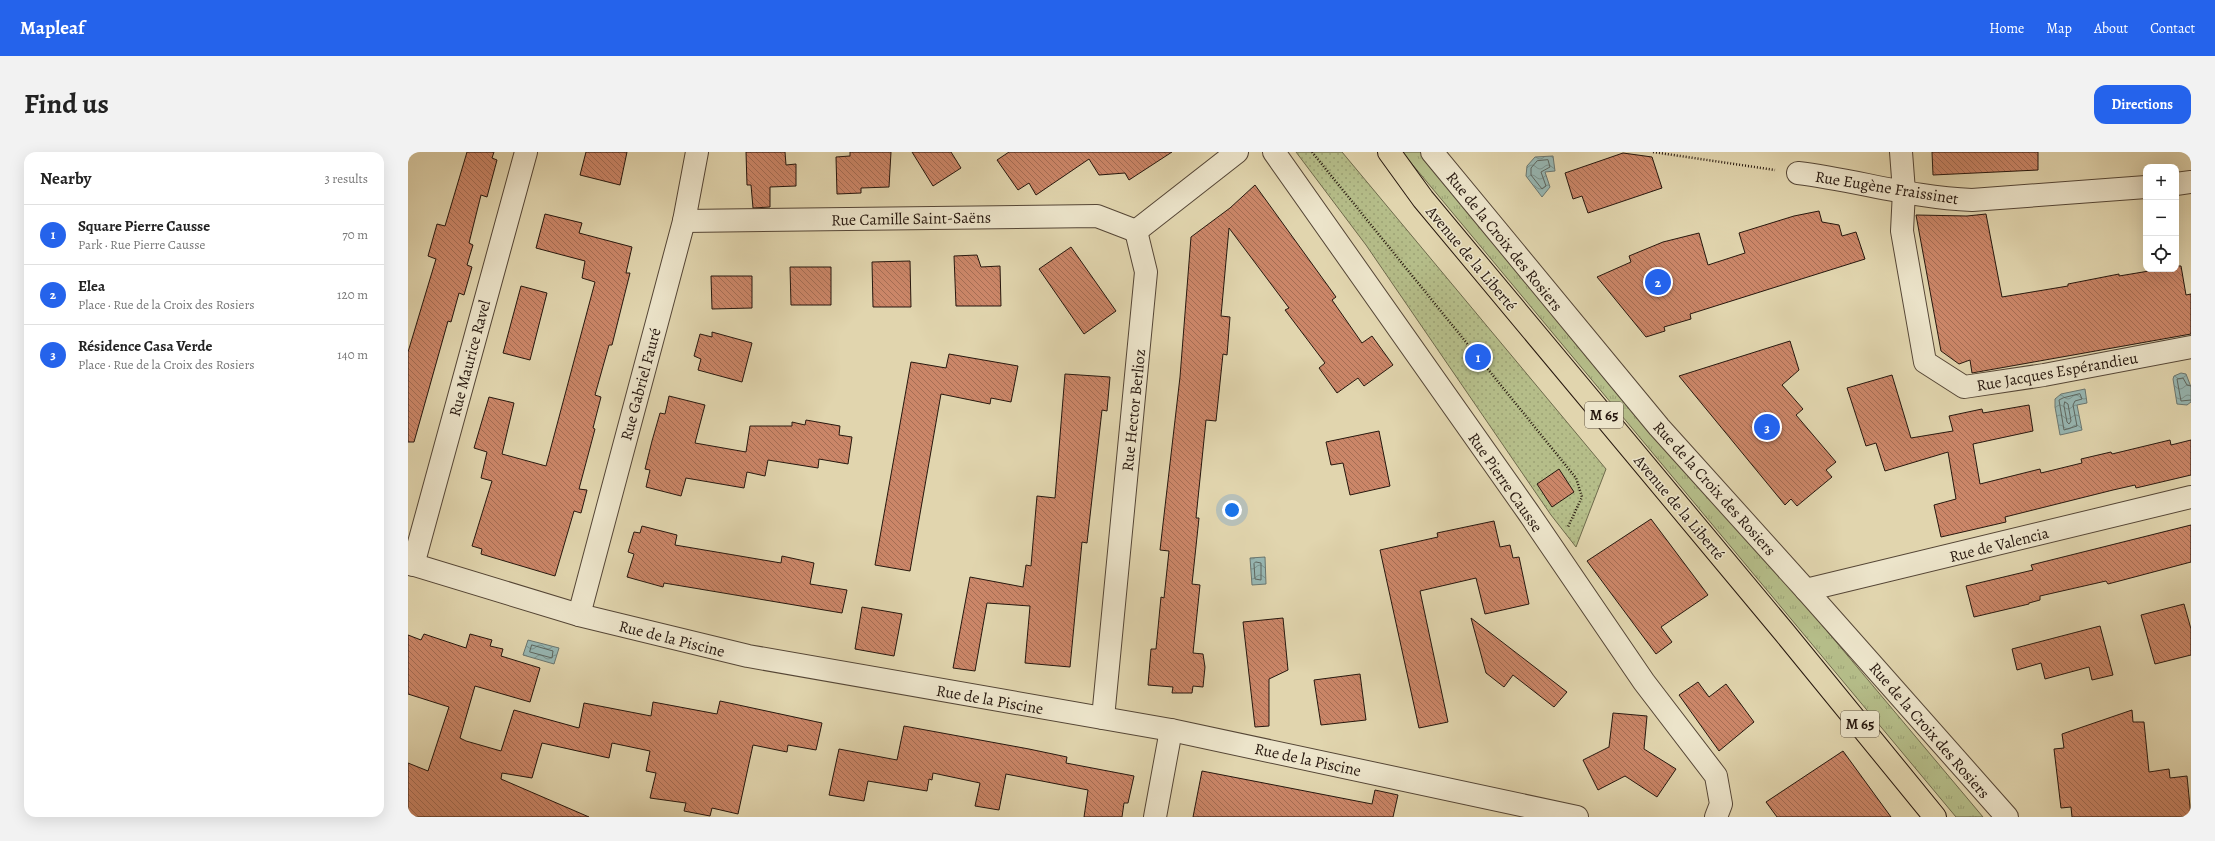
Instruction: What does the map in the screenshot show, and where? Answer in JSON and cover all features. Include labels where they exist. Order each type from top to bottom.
[{"type":"main road","name":"Avenue de la Liberté","points":[[1376,152],[1423,199]]},
{"type":"main road","name":"Avenue de la Liberté","points":[[1389,152],[1423,199],[1784,632],[1935,817]]},
{"type":"street","name":"Rue Maurice Ravel","points":[[410,564],[526,152]]},
{"type":"street","name":"Rue Gabriel Fauré","points":[[579,615],[684,221],[697,152]]},
{"type":"street","points":[[1136,231],[1237,152]]},
{"type":"street","name":"Rue Pierre Causse","points":[[1274,152],[1528,512],[1644,682],[1716,776],[1721,804],[1716,817]]},
{"type":"street","name":"Rue de la Croix des Rosiers","points":[[1432,152],[1659,427],[2007,817]]},
{"type":"street","name":"Rue Jacques Espérandieu","points":[[1901,152],[1904,191],[1902,231],[1925,362],[1964,387],[2044,376],[2191,347]]},
{"type":"street","name":"Rue Eugène Fraissinet","points":[[1798,173],[1833,177],[1943,199],[1972,200],[2143,187]]},
{"type":"street","points":[[2179,184],[2191,182]]},
{"type":"street","name":"Rue Camille Saint-Saëns","points":[[684,221],[1096,216],[1136,231]]},
{"type":"street","name":"Rue Hector Berlioz","points":[[1103,718],[1146,272],[1136,231]]},
{"type":"street","name":"Rue de Valencia","points":[[1806,590],[2191,498]]},
{"type":"street","name":"Rue de la Piscine","points":[[410,564],[579,615],[748,656],[1171,730],[1577,817]]},
{"type":"street","points":[[1155,817],[1171,730]]},
{"type":"path","points":[[1312,152],[1576,478],[1582,497],[1566,531]]},
{"type":"path","name":"Rue Eugène Fraissinet","points":[[1653,152],[1798,173]]},
{"type":"green space","points":[[1296,152],[1342,152],[1606,469],[1576,547],[1551,515],[1366,245]]},
{"type":"green space","points":[[1402,152],[1425,152],[1983,817],[1956,817]]},
{"type":"water","points":[[1553,156],[1555,171],[1545,172],[1550,187],[1542,197],[1526,176],[1527,166],[1535,157]]},
{"type":"water","points":[[2181,373],[2186,374],[2191,387],[2191,402],[2187,405],[2177,404],[2173,379],[2174,376]]},
{"type":"water","points":[[2085,389],[2087,403],[2077,405],[2082,430],[2060,435],[2055,399],[2061,394]]},
{"type":"water","points":[[1265,557],[1266,584],[1252,585],[1250,558]]},
{"type":"water","points":[[528,640],[559,648],[554,664],[523,655]]},
{"type":"building","points":[[467,152],[494,152],[492,158],[497,160],[487,197],[481,195],[469,243],[473,245],[467,265],[472,267],[464,295],[459,293],[451,322],[448,321],[414,442],[408,442],[408,352],[436,259],[428,256],[437,224],[445,226]]},
{"type":"building","points":[[586,152],[627,152],[620,185],[580,175]]},
{"type":"building","points":[[746,152],[785,152],[786,165],[796,164],[796,186],[770,187],[770,207],[753,208],[751,185],[747,185]]},
{"type":"building","points":[[850,152],[891,152],[889,187],[861,188],[861,193],[837,194],[836,157],[850,156]]},
{"type":"building","points":[[912,152],[951,152],[961,168],[933,186]]},
{"type":"building","points":[[1009,152],[1172,152],[1129,180],[1125,173],[1099,175],[1089,159],[1036,195],[1029,183],[1018,190],[997,160]]},
{"type":"building","points":[[1932,152],[2038,152],[2038,170],[1933,175]]},
{"type":"building","points":[[1623,153],[1652,157],[1662,188],[1588,213],[1582,196],[1573,199],[1565,173]]},
{"type":"building","points":[[1255,185],[1336,297],[1332,300],[1362,343],[1372,336],[1393,365],[1364,386],[1358,378],[1337,393],[1319,368],[1325,363],[1285,310],[1289,308],[1229,228],[1221,316],[1230,317],[1227,355],[1223,354],[1216,421],[1206,420],[1196,518],[1199,518],[1192,584],[1200,585],[1193,653],[1203,654],[1205,667],[1203,687],[1193,686],[1192,693],[1172,693],[1173,687],[1148,685],[1151,649],[1156,649],[1161,597],[1164,598],[1169,551],[1160,550],[1180,377],[1191,237],[1230,208]]},
{"type":"building","points":[[1819,211],[1822,222],[1839,225],[1842,236],[1856,232],[1865,259],[1690,314],[1691,319],[1664,327],[1665,331],[1646,337],[1597,277],[1631,262],[1629,256],[1663,242],[1699,233],[1708,265],[1745,253],[1739,233],[1794,216]]},
{"type":"building","points":[[545,214],[582,223],[579,233],[632,247],[626,273],[630,273],[612,345],[609,345],[595,395],[601,397],[593,428],[595,429],[579,489],[587,490],[581,513],[574,511],[555,576],[481,554],[482,549],[472,546],[492,481],[481,478],[487,452],[474,448],[489,397],[514,403],[502,454],[546,466],[595,282],[582,278],[585,261],[536,248]]},
{"type":"building","points":[[1986,214],[2002,297],[2068,286],[2068,284],[2119,274],[2119,276],[2143,272],[2179,272],[2179,266],[2181,266],[2186,295],[2191,294],[2191,334],[1972,373],[1970,360],[1959,364],[1941,351],[1916,215],[1967,216]]},
{"type":"building","points":[[1071,247],[1116,311],[1084,334],[1039,269]]},
{"type":"building","points":[[977,255],[981,267],[1000,266],[1001,306],[956,306],[954,256]]},
{"type":"building","points":[[910,261],[911,307],[873,307],[872,262]]},
{"type":"building","points":[[790,267],[831,267],[831,305],[791,305]]},
{"type":"building","points":[[711,276],[752,276],[752,308],[712,309]]},
{"type":"building","points":[[521,286],[547,293],[530,360],[503,353]]},
{"type":"building","points":[[712,332],[752,343],[742,382],[698,370],[701,359],[694,356],[700,334],[712,337]]},
{"type":"building","points":[[1790,341],[1799,370],[1782,385],[1803,409],[1796,415],[1836,462],[1826,470],[1832,477],[1797,506],[1791,499],[1785,505],[1679,376]]},
{"type":"building","points":[[949,354],[1018,366],[1011,402],[991,398],[990,404],[941,394],[910,571],[875,565],[911,362],[946,368]]},
{"type":"building","points":[[1065,374],[1110,377],[1107,411],[1102,410],[1087,543],[1082,542],[1070,667],[1025,663],[1030,606],[987,603],[975,671],[953,668],[970,577],[1023,587],[1026,565],[1031,566],[1037,496],[1055,498]]},
{"type":"building","points":[[1892,375],[1911,438],[1953,431],[1949,416],[1982,409],[1983,413],[2029,405],[2033,431],[1973,444],[1980,484],[2040,469],[2041,473],[2082,463],[2081,459],[2111,452],[2112,454],[2170,440],[2171,445],[2191,440],[2191,475],[2136,488],[2135,485],[2113,490],[2005,517],[2006,522],[1941,537],[1934,505],[1956,499],[1948,452],[1885,471],[1876,443],[1866,446],[1847,388]]},
{"type":"building","points":[[669,396],[705,405],[695,443],[746,452],[750,426],[792,426],[792,422],[805,425],[806,420],[840,426],[839,435],[852,437],[848,464],[819,459],[818,468],[768,460],[765,476],[747,472],[744,488],[686,478],[681,496],[646,487],[650,470],[645,469],[652,441],[660,413],[665,414]]},
{"type":"building","points":[[1379,431],[1390,486],[1350,495],[1343,463],[1331,465],[1326,442]]},
{"type":"building","points":[[1559,469],[1574,492],[1552,507],[1537,484]]},
{"type":"building","points":[[1651,519],[1708,595],[1661,627],[1672,642],[1656,654],[1587,561]]},
{"type":"building","points":[[1494,521],[1500,547],[1510,545],[1513,558],[1519,557],[1529,604],[1485,614],[1476,578],[1420,591],[1448,722],[1419,728],[1380,550],[1438,537],[1437,533]]},
{"type":"building","points":[[2191,525],[2191,562],[2108,584],[2106,581],[2040,596],[2040,600],[2029,604],[1974,617],[1966,586],[2033,570],[2031,565]]},
{"type":"building","points":[[642,526],[677,535],[675,545],[781,563],[782,556],[814,563],[810,584],[847,590],[842,613],[664,583],[663,587],[627,577],[634,554],[628,552],[634,532],[640,533]]},
{"type":"building","points":[[2184,604],[2191,629],[2191,655],[2155,664],[2141,615]]},
{"type":"building","points":[[862,607],[902,614],[894,656],[855,649]]},
{"type":"building","points":[[1283,618],[1288,670],[1269,679],[1269,726],[1255,727],[1243,622]]},
{"type":"building","points":[[1471,618],[1567,692],[1554,707],[1513,675],[1504,687],[1486,673]]},
{"type":"building","points":[[2100,626],[2113,675],[2092,680],[2089,667],[2045,679],[2041,663],[2017,670],[2012,649]]},
{"type":"building","points":[[424,634],[466,648],[470,634],[492,640],[490,646],[503,649],[501,656],[540,668],[530,702],[475,686],[460,738],[466,741],[501,751],[514,710],[579,728],[584,703],[651,716],[653,702],[717,714],[720,701],[822,723],[816,750],[788,745],[787,752],[753,745],[738,814],[712,808],[710,816],[684,811],[686,803],[650,798],[656,773],[646,771],[650,751],[612,743],[609,758],[542,743],[532,778],[502,773],[501,779],[589,817],[408,817],[408,763],[428,771],[449,707],[408,694],[408,635],[421,640]]},
{"type":"building","points":[[1360,674],[1366,720],[1321,725],[1314,680]]},
{"type":"building","points":[[1698,682],[1709,697],[1726,684],[1754,722],[1719,751],[1679,695]]},
{"type":"building","points":[[2132,710],[2133,722],[2144,722],[2149,772],[2169,769],[2170,778],[2187,776],[2191,817],[2072,817],[2071,807],[2061,808],[2054,749],[2064,748],[2062,734]]},
{"type":"building","points":[[1613,713],[1647,716],[1644,749],[1676,769],[1657,797],[1625,776],[1598,790],[1583,760],[1609,747]]},
{"type":"building","points":[[904,726],[1067,757],[1066,763],[1134,776],[1128,803],[1124,803],[1122,817],[1084,817],[1088,790],[1006,774],[999,810],[975,806],[980,783],[933,773],[932,780],[929,779],[927,791],[868,781],[864,801],[829,795],[839,749],[897,760]]},
{"type":"building","points":[[1843,751],[1891,817],[1777,817],[1766,802]]},
{"type":"building","points":[[1202,771],[1372,804],[1375,790],[1398,795],[1393,817],[1193,817]]},
{"type":"place","name":"Elea","points":[[1658,282]]},
{"type":"place","name":"Square Pierre Causse","points":[[1478,357]]},
{"type":"place","name":"Résidence Casa Verde","points":[[1767,427]]}]
